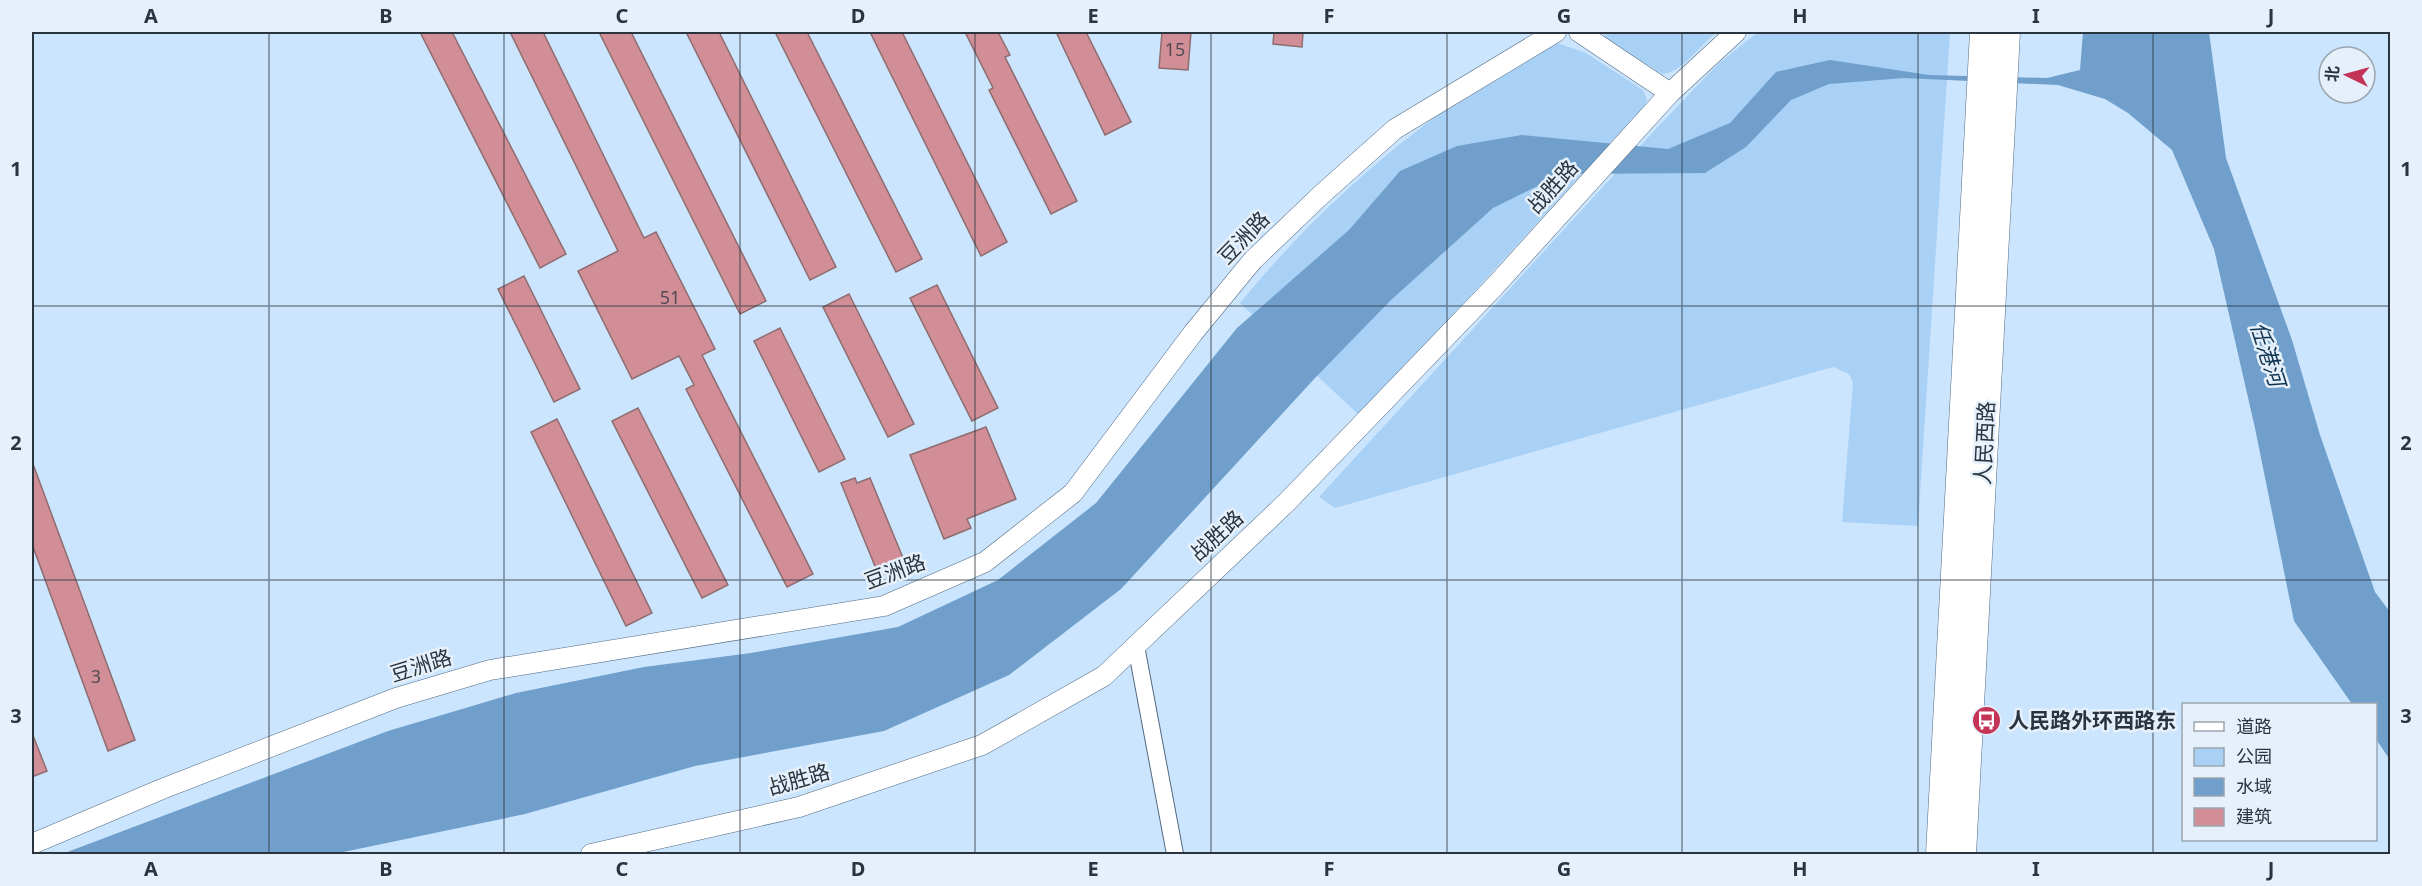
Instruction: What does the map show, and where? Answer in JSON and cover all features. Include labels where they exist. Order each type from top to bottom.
[{"type":"main road","name":"人民西路","points":[[1939,855],[1983,32]]},
{"type":"main road","name":"人民西路","points":[[1963,855],[2007,32]]},
{"type":"street","name":"豆洲路","points":[[32,844],[162,789],[396,698],[490,670],[884,606],[985,562],[1073,493],[1200,324],[1253,260],[1322,194],[1395,129],[1556,32]]},
{"type":"street","points":[[1580,32],[1670,93]]},
{"type":"street","name":"战胜路","points":[[591,855],[613,852],[800,807],[982,745],[1104,676],[1287,502],[1494,287],[1670,93],[1737,32]]},
{"type":"street","points":[[1136,646],[1175,855]]},
{"type":"green space","points":[[1604,32],[1717,32],[1677,69],[1662,74],[1605,38]]},
{"type":"green space","points":[[1758,32],[1950,32],[1918,526],[1842,522],[1853,383],[1849,374],[1833,367],[1335,508],[1319,497],[1655,130],[1718,64]]},
{"type":"green space","points":[[1557,43],[1586,53],[1643,90],[1647,99],[1645,105],[1360,416],[1240,303],[1294,242],[1383,158],[1447,108],[1490,79]]},
{"type":"water","name":"任港河","points":[[2083,32],[2209,32],[2226,158],[2292,340],[2320,435],[2375,592],[2390,612],[2390,760],[2377,740],[2377,703],[2351,703],[2294,621],[2255,428],[2214,249],[2172,150],[2128,113],[2105,99],[2058,85],[1904,78],[1829,84],[1791,100],[1746,147],[1705,173],[1562,174],[1493,208],[1391,300],[1315,378],[1121,589],[1009,675],[884,731],[695,766],[525,814],[334,854],[62,854],[388,731],[516,693],[644,667],[751,653],[898,627],[998,580],[1096,503],[1237,328],[1349,230],[1400,171],[1457,146],[1522,135],[1668,149],[1730,123],[1776,72],[1830,60],[1929,75],[2047,78],[2080,70]]},
{"type":"building","points":[[420,32],[452,32],[566,254],[540,268]]},
{"type":"building","points":[[510,32],[543,32],[644,238],[656,232],[715,349],[702,355],[813,574],[787,587],[686,389],[694,385],[679,356],[632,379],[578,271],[618,251]]},
{"type":"building","points":[[599,32],[631,32],[766,301],[740,314]]},
{"type":"building","points":[[686,32],[719,32],[836,267],[810,280]]},
{"type":"building","points":[[775,32],[807,32],[922,259],[896,272]]},
{"type":"building","points":[[870,32],[902,32],[1007,242],[981,256]]},
{"type":"building","points":[[965,32],[998,32],[1010,55],[1005,57],[1077,201],[1051,214],[989,90],[993,88]]},
{"type":"building","points":[[1056,32],[1086,32],[1131,122],[1105,135]]},
{"type":"building","points":[[1162,32],[1191,32],[1188,70],[1159,68]]},
{"type":"building","points":[[1274,32],[1303,32],[1302,47],[1273,44]]},
{"type":"building","points":[[524,276],[580,389],[554,402],[498,289]]},
{"type":"building","points":[[937,285],[998,408],[972,421],[910,298]]},
{"type":"building","points":[[849,294],[914,424],[888,437],[823,307]]},
{"type":"building","points":[[780,328],[845,459],[819,472],[754,341]]},
{"type":"building","points":[[638,408],[728,585],[702,598],[612,421]]},
{"type":"building","points":[[557,419],[652,613],[626,626],[531,432]]},
{"type":"building","points":[[986,427],[1016,499],[967,519],[971,528],[944,539],[910,455]]},
{"type":"building","points":[[33,464],[135,740],[108,751],[32,544]]},
{"type":"building","points":[[855,478],[857,483],[870,478],[906,565],[879,576],[841,483]]},
{"type":"building","points":[[32,733],[47,771],[32,777]]},
{"type":"place","name":"人民路外环西路东","points":[[1987,721]]}]
